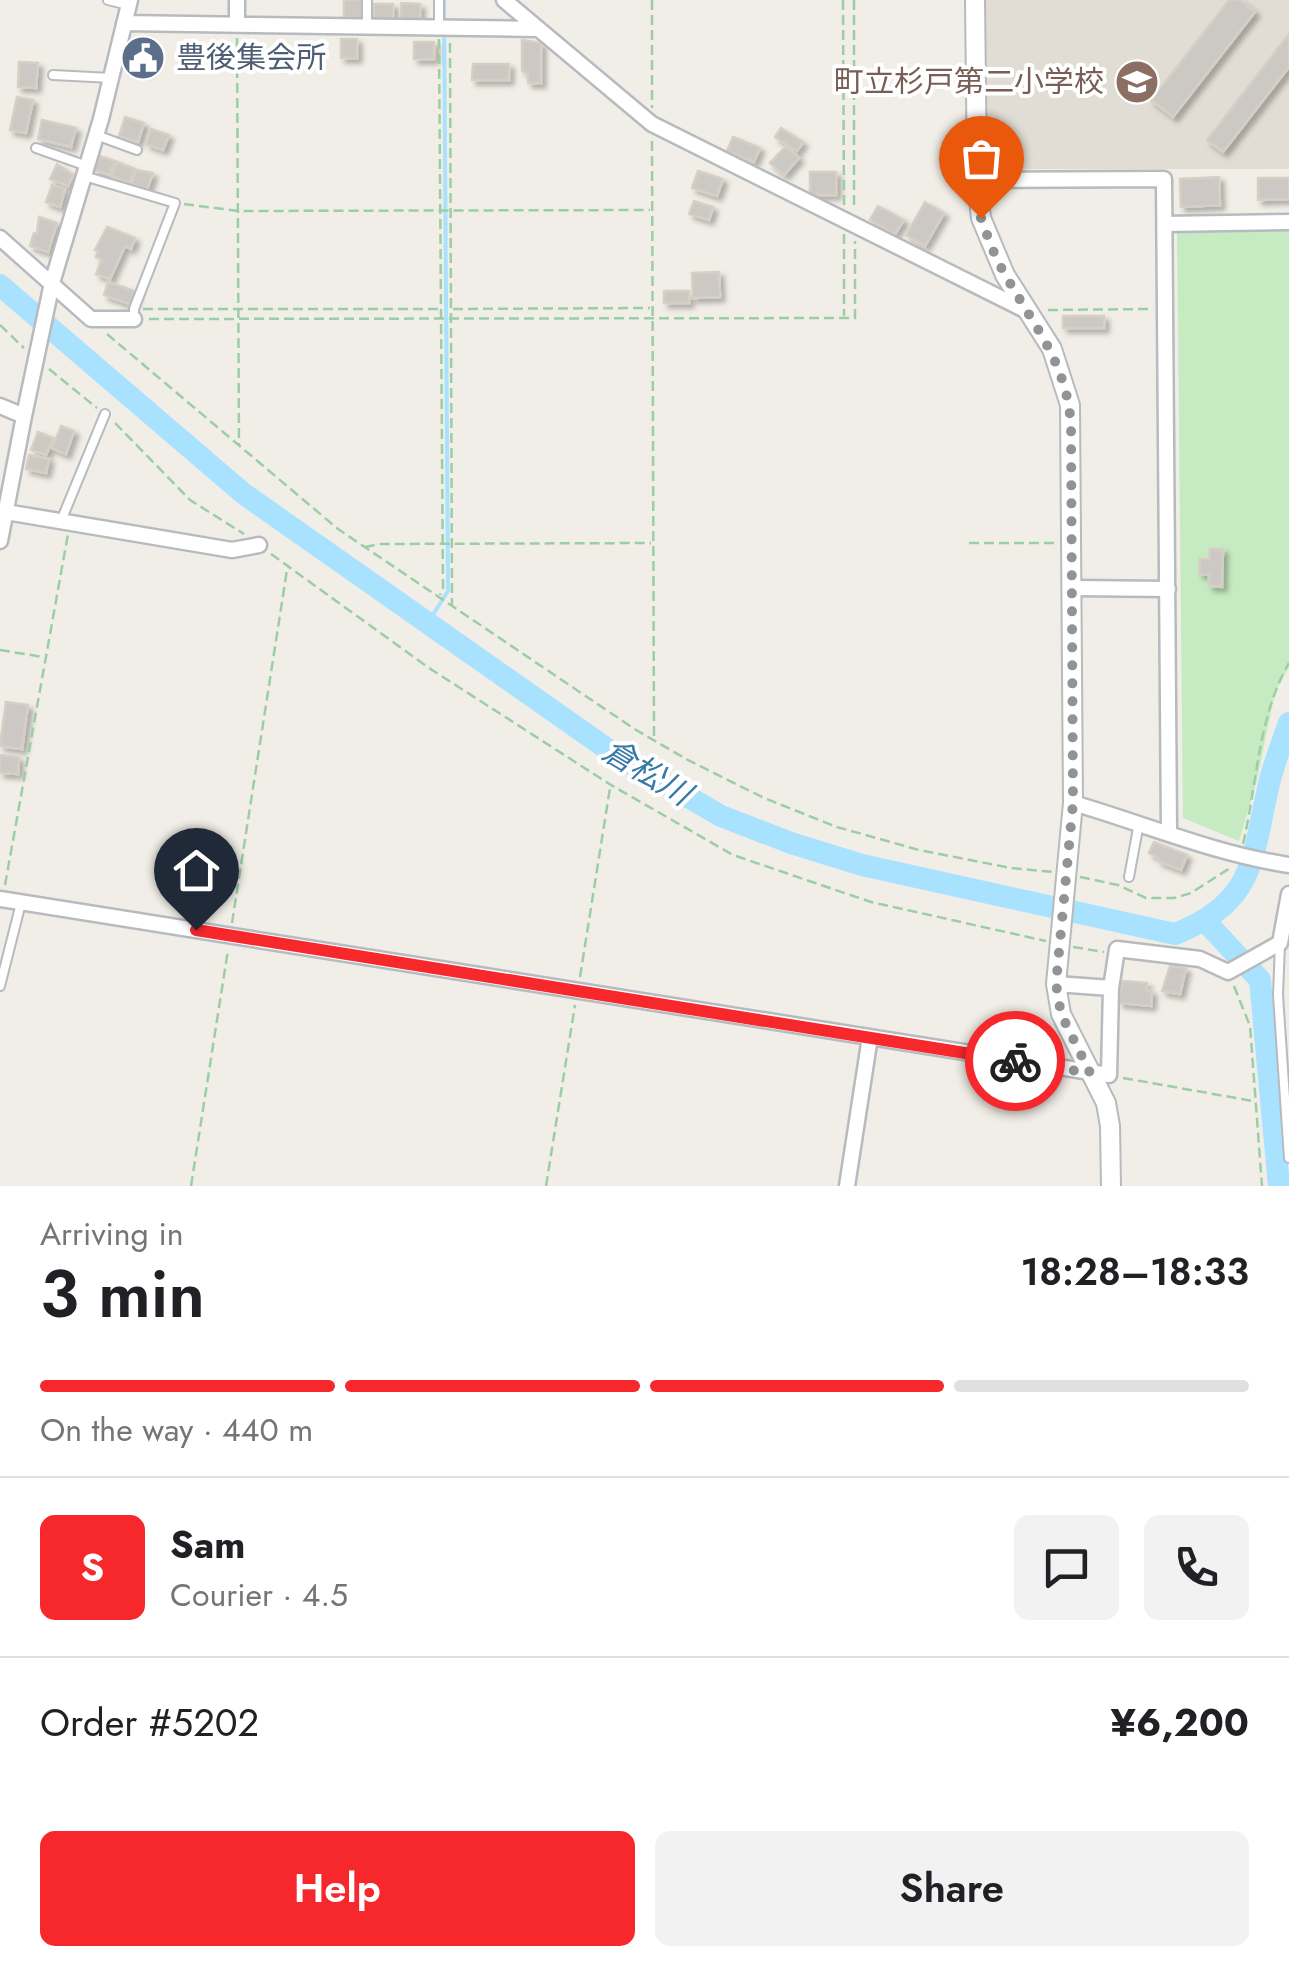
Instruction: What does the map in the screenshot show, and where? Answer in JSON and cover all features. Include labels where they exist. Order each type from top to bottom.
[{"type":"street","points":[[237,24],[238,0]]},
{"type":"street","points":[[976,0],[976,180],[981,218],[1005,275],[1052,349],[1070,405],[1073,803],[1056,984],[1061,1014],[1099,1074],[1110,1126],[1111,1186]]},
{"type":"street","points":[[506,1],[506,29]]},
{"type":"street","points":[[506,1],[652,124],[1029,312]]},
{"type":"street","points":[[0,542],[52,283],[96,135],[129,2]]},
{"type":"street","points":[[124,24],[539,30]]},
{"type":"street","points":[[976,180],[1164,179],[1169,832]]},
{"type":"street","points":[[1166,224],[1289,222]]},
{"type":"street","points":[[0,238],[91,320],[134,314]]},
{"type":"street","points":[[0,406],[24,416]]},
{"type":"street","points":[[6,512],[232,550],[259,546]]},
{"type":"street","points":[[1074,588],[1168,589]]},
{"type":"street","points":[[1073,803],[1238,857],[1289,864]]},
{"type":"street","points":[[1099,1074],[1117,949],[1200,959],[1228,972],[1280,942],[1289,894]]},
{"type":"street","points":[[1,900],[1099,1074]]},
{"type":"street","points":[[1056,984],[1111,988]]},
{"type":"street","points":[[847,1186],[870,1037]]},
{"type":"lane","points":[[108,0],[129,2]]},
{"type":"lane","points":[[367,0],[367,25]]},
{"type":"lane","points":[[439,0],[445,27]]},
{"type":"lane","points":[[53,76],[111,78]]},
{"type":"lane","points":[[96,135],[137,150]]},
{"type":"lane","points":[[36,148],[175,203],[134,314]]},
{"type":"lane","points":[[66,522],[104,414]]},
{"type":"lane","points":[[1129,877],[1139,823]]},
{"type":"lane","points":[[0,986],[21,903]]},
{"type":"lane","points":[[1280,942],[1278,995],[1289,1158]]},
{"type":"path","points":[[652,0],[654,740]]},
{"type":"path","points":[[134,314],[239,319],[855,318],[843,0]]},
{"type":"path","points":[[844,318],[854,0]]},
{"type":"path","points":[[237,24],[239,446]]},
{"type":"path","points":[[438,598],[443,588],[445,27]]},
{"type":"path","points":[[445,27],[451,211],[452,606]]},
{"type":"path","points":[[175,203],[239,211],[652,210]]},
{"type":"path","points":[[451,308],[652,308]]},
{"type":"path","points":[[1029,312],[1166,308]]},
{"type":"path","points":[[134,314],[239,309],[442,309]]},
{"type":"path","points":[[91,320],[338,530],[438,598],[654,740],[764,798],[837,827],[974,861],[1118,885],[1146,898],[1174,898],[1213,882],[1238,857],[1273,703],[1289,663]]},
{"type":"path","points":[[0,325],[36,360],[104,414],[190,500],[445,679],[611,785],[733,855],[872,902],[1059,945],[1116,954]]},
{"type":"path","points":[[1,900],[66,522]]},
{"type":"path","points":[[364,547],[653,543]]},
{"type":"path","points":[[969,543],[1073,543]]},
{"type":"path","points":[[191,1186],[288,567]]},
{"type":"path","points":[[0,650],[44,657]]},
{"type":"path","points":[[1228,972],[1250,1026],[1262,1186]]},
{"type":"path","points":[[1099,1074],[1254,1101]]},
{"type":"shaded area","name":"町立杉戸第二小学校","points":[[985,0],[1289,0],[1289,169],[990,169],[986,165]]},
{"type":"green space","points":[[1181,227],[1289,227],[1289,667],[1275,692],[1257,780],[1239,841],[1183,818],[1177,234]]},
{"type":"building","points":[[344,0],[363,0],[363,18],[344,18]]},
{"type":"building","points":[[1229,0],[1240,0],[1255,12],[1173,117],[1151,100]]},
{"type":"building","points":[[401,3],[420,4],[420,22],[401,22]]},
{"type":"building","points":[[374,4],[393,4],[393,21],[374,21]]},
{"type":"building","points":[[1289,34],[1289,67],[1223,152],[1207,140]]},
{"type":"building","points":[[341,39],[357,39],[357,58],[341,58]]},
{"type":"building","points":[[522,40],[541,43],[541,83],[528,83],[528,73],[522,71]]},
{"type":"building","points":[[414,42],[434,42],[434,59],[414,59]]},
{"type":"building","points":[[141,43],[153,45],[148,71],[136,69]]},
{"type":"building","points":[[19,62],[38,63],[36,88],[18,87]]},
{"type":"building","points":[[473,64],[509,64],[509,80],[472,80]]},
{"type":"building","points":[[17,97],[33,100],[26,133],[10,130]]},
{"type":"building","points":[[125,117],[144,123],[138,142],[119,136]]},
{"type":"building","points":[[42,120],[76,128],[71,147],[38,139]]},
{"type":"building","points":[[781,128],[803,142],[797,151],[775,137]]},
{"type":"building","points":[[151,129],[169,135],[163,150],[146,144]]},
{"type":"building","points":[[733,137],[760,148],[754,162],[727,151]]},
{"type":"building","points":[[786,146],[799,158],[784,175],[770,163]]},
{"type":"building","points":[[99,156],[115,161],[110,175],[94,170]]},
{"type":"building","points":[[117,162],[135,169],[130,183],[112,177]]},
{"type":"building","points":[[57,164],[73,175],[68,186],[50,179]]},
{"type":"building","points":[[136,170],[153,173],[147,190],[131,184]]},
{"type":"building","points":[[698,171],[723,179],[717,196],[692,188]]},
{"type":"building","points":[[810,172],[836,172],[836,195],[810,195]]},
{"type":"building","points":[[1219,177],[1220,205],[1181,207],[1180,179]]},
{"type":"building","points":[[1258,178],[1289,178],[1289,199],[1258,200]]},
{"type":"building","points":[[52,185],[65,189],[60,207],[46,202]]},
{"type":"building","points":[[694,201],[713,207],[709,220],[689,214]]},
{"type":"building","points":[[925,202],[944,213],[925,246],[906,235]]},
{"type":"building","points":[[878,206],[904,220],[895,234],[870,220]]},
{"type":"building","points":[[39,217],[57,223],[48,252],[30,246],[34,233],[37,234]]},
{"type":"building","points":[[107,227],[135,238],[131,249],[125,246],[110,279],[96,274],[102,259],[96,257],[95,250]]},
{"type":"building","points":[[719,272],[720,297],[693,298],[692,273]]},
{"type":"building","points":[[108,282],[137,292],[132,305],[104,295]]},
{"type":"building","points":[[664,291],[689,291],[689,303],[664,303]]},
{"type":"building","points":[[1063,316],[1104,316],[1104,328],[1063,328]]},
{"type":"building","points":[[61,426],[74,431],[66,454],[52,448]]},
{"type":"building","points":[[38,432],[53,438],[46,455],[31,450]]},
{"type":"building","points":[[29,455],[49,459],[46,473],[26,469]]},
{"type":"building","points":[[1210,549],[1223,549],[1222,587],[1209,586],[1209,575],[1199,574],[1200,559],[1209,559]]},
{"type":"building","points":[[6,702],[28,705],[22,749],[0,746]]},
{"type":"building","points":[[0,755],[19,757],[18,774],[0,773]]},
{"type":"building","points":[[1154,842],[1187,855],[1181,870],[1149,853]]},
{"type":"building","points":[[1170,966],[1186,968],[1180,994],[1162,991]]},
{"type":"building","points":[[1122,981],[1147,983],[1146,991],[1152,991],[1151,1006],[1119,1003]]},
{"type":"waterway","points":[[427,624],[448,591],[444,0]]},
{"type":"waterway","name":"倉松川","points":[[0,285],[244,494],[613,753],[721,816],[791,843],[862,865],[1175,934],[1223,906],[1248,871],[1271,776],[1289,723]]},
{"type":"waterway","points":[[1206,922],[1260,980],[1279,1186]]},
{"type":"way so far","points":[[981,218],[1005,275],[1052,349],[1070,405],[1071,426],[1073,803],[1056,984],[1061,1014],[1090,1073],[1015,1061]]},
{"type":"place","name":"豊後集会所","points":[[143,58]]},
{"type":"place","name":"町立杉戸第二小学校","points":[[1137,82]]},
{"type":"route","points":[[196,930],[1015,1061]]}]
